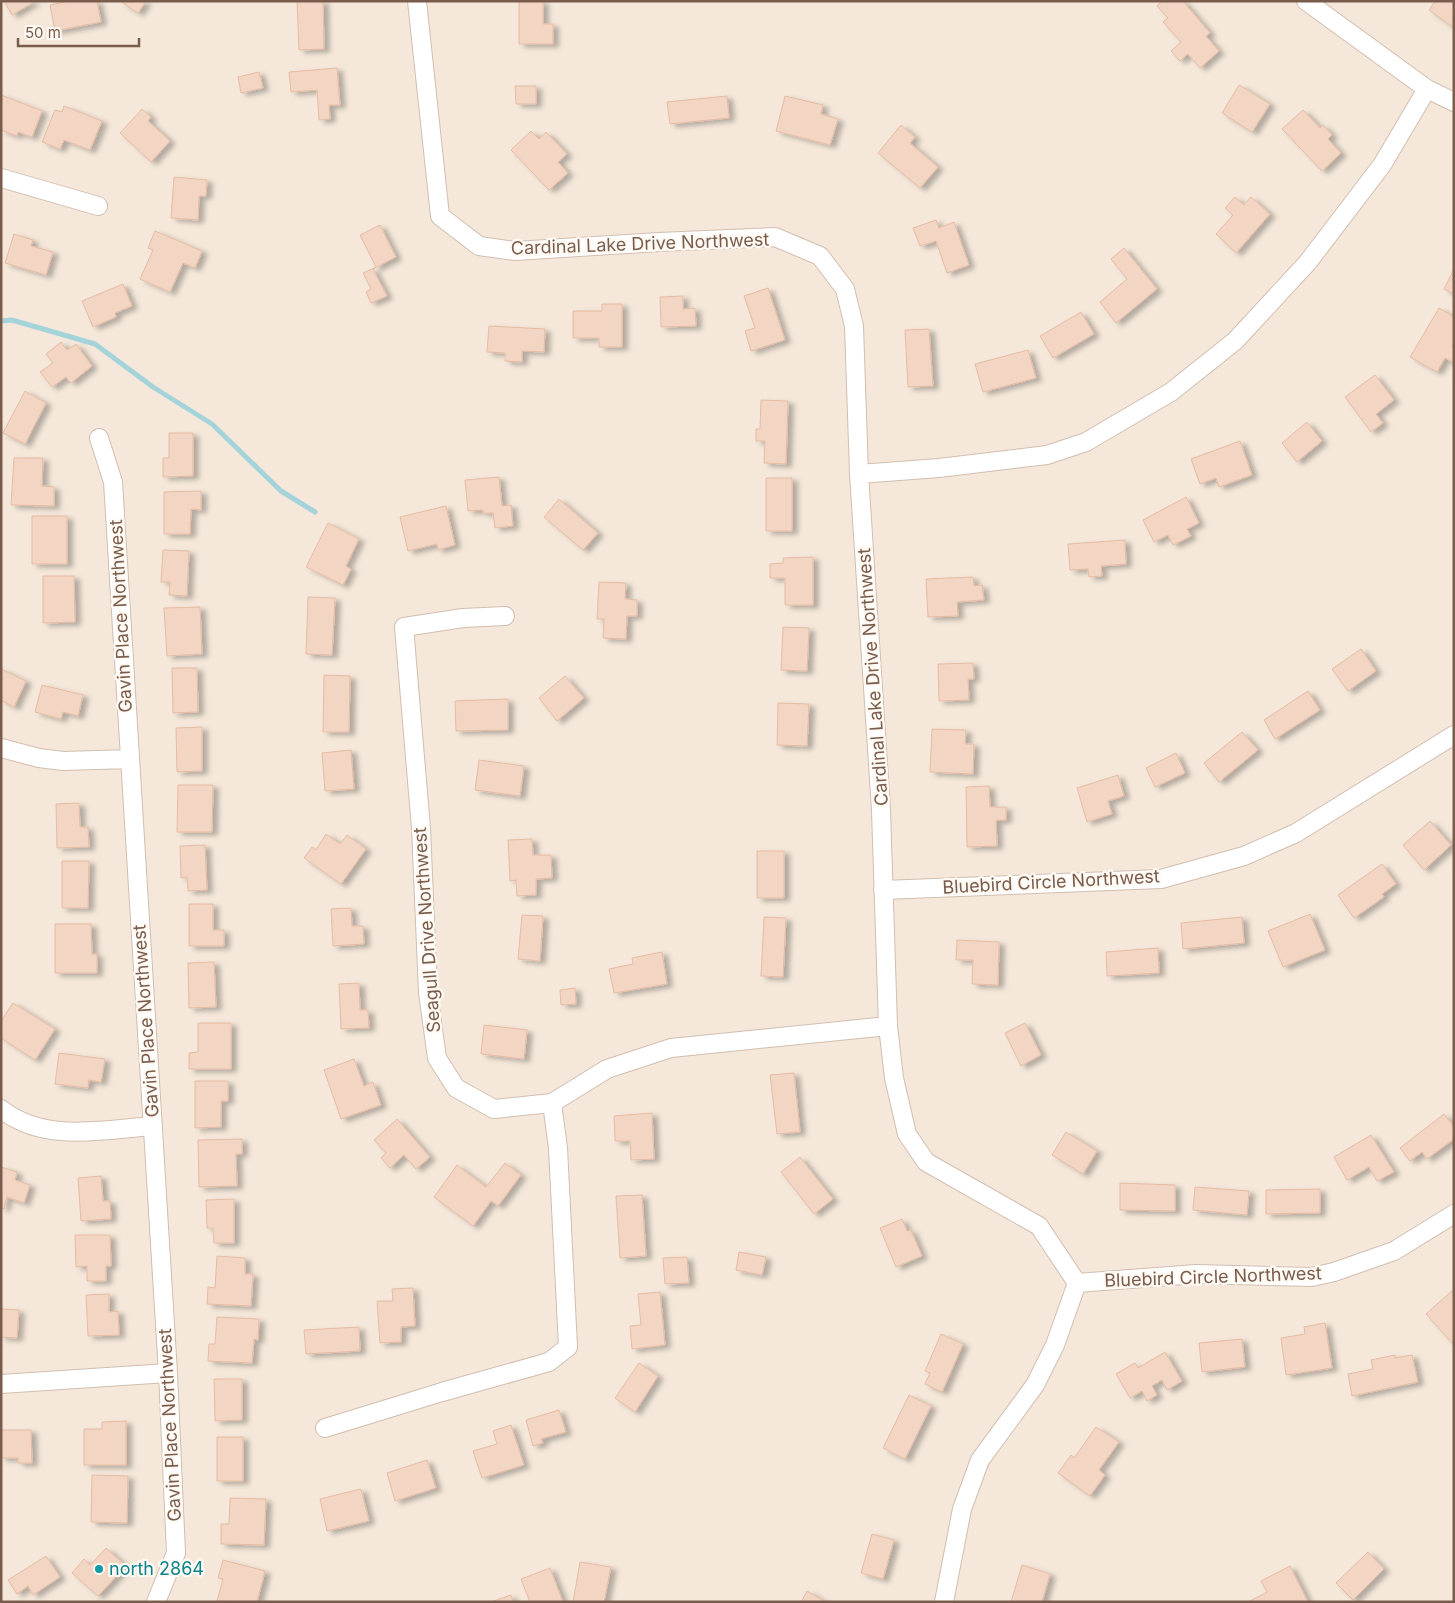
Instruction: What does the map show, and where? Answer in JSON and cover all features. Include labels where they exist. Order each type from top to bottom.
[{"type":"street","name":"Cardinal Lake Drive Northwest","points":[[417,1],[440,216],[479,246],[515,251],[775,237],[820,256],[845,289],[854,326],[859,474],[881,810],[888,1026],[894,1078],[907,1134],[926,1162],[1039,1226],[1077,1283]]},
{"type":"street","points":[[1306,1],[1427,89],[1454,102]]},
{"type":"street","points":[[859,474],[939,468],[1047,455],[1086,442],[1171,392],[1236,341],[1308,262],[1382,164],[1427,89]]},
{"type":"street","points":[[1,178],[98,206]]},
{"type":"street","name":"Gavin Place Northwest","points":[[99,438],[113,482],[168,1373],[176,1553],[156,1602]]},
{"type":"street","name":"Seagull Drive Northwest","points":[[504,616],[463,618],[404,627],[420,828],[428,993],[437,1058],[456,1088],[494,1109],[552,1103],[607,1069],[671,1048],[888,1026]]},
{"type":"street","name":"Bluebird Circle Northwest","points":[[883,890],[1161,879],[1244,856],[1296,833],[1454,735]]},
{"type":"street","points":[[1,748],[39,758],[62,761],[130,758]]},
{"type":"street","points":[[325,1428],[549,1362],[568,1347],[558,1148],[552,1103]]},
{"type":"street","points":[[1,1109],[30,1126],[70,1133],[153,1126]]},
{"type":"street","name":"Bluebird Circle Northwest","points":[[1077,1283],[1196,1274],[1312,1276],[1334,1272],[1394,1251],[1454,1214]]},
{"type":"street","points":[[944,1602],[962,1509],[980,1460],[1035,1385],[1055,1344],[1077,1283]]},
{"type":"street","points":[[1,1384],[168,1373]]},
{"type":"shaded area","points":[[1,1],[1454,1],[1454,1602],[1,1602]]},
{"type":"building","points":[[4,1],[34,1],[34,2],[12,15]]},
{"type":"building","points":[[69,1],[97,1],[101,22],[55,31],[50,5]]},
{"type":"building","points":[[120,1],[146,1],[138,13]]},
{"type":"building","points":[[297,1],[323,1],[324,49],[299,50]]},
{"type":"building","points":[[519,1],[543,1],[543,24],[553,24],[553,44],[519,44]]},
{"type":"building","points":[[1162,1],[1183,1],[1210,33],[1206,36],[1219,51],[1200,68],[1188,54],[1180,61],[1171,51],[1181,42],[1163,22],[1168,18],[1157,6]]},
{"type":"building","points":[[1435,1],[1454,1],[1454,28],[1429,10]]},
{"type":"building","points":[[337,68],[340,105],[329,105],[330,119],[319,120],[317,90],[291,92],[289,72]]},
{"type":"building","points":[[259,72],[263,88],[241,93],[238,77]]},
{"type":"building","points":[[1239,85],[1270,104],[1252,132],[1222,113]]},
{"type":"building","points":[[515,86],[536,86],[536,104],[516,104]]},
{"type":"building","points":[[1,95],[42,111],[32,137],[18,132],[17,136],[1,130]]},
{"type":"building","points":[[727,96],[729,118],[670,124],[667,102]]},
{"type":"building","points":[[785,96],[823,105],[821,114],[838,119],[830,145],[776,131]]},
{"type":"building","points":[[64,106],[102,121],[90,150],[64,140],[60,149],[42,142],[55,110],[62,112]]},
{"type":"building","points":[[142,109],[151,117],[148,121],[170,141],[151,162],[120,133]]},
{"type":"building","points":[[1303,110],[1320,128],[1323,125],[1332,135],[1328,139],[1341,153],[1322,171],[1282,129]]},
{"type":"building","points":[[901,125],[915,137],[910,143],[938,167],[920,188],[878,153]]},
{"type":"building","points":[[531,131],[539,139],[546,132],[567,154],[558,162],[568,173],[549,190],[511,150]]},
{"type":"building","points":[[174,177],[207,180],[206,196],[199,196],[198,220],[171,218]]},
{"type":"building","points":[[1235,197],[1244,205],[1251,197],[1270,214],[1236,253],[1216,234],[1233,215],[1225,208]]},
{"type":"building","points":[[936,220],[939,228],[954,222],[969,265],[947,273],[936,241],[920,246],[913,228]]},
{"type":"building","points":[[380,225],[396,257],[373,269],[387,296],[371,303],[366,292],[371,289],[363,273],[376,267],[360,235]]},
{"type":"building","points":[[155,231],[202,251],[195,268],[183,263],[170,292],[140,279],[153,250],[148,248]]},
{"type":"building","points":[[14,234],[33,240],[31,246],[53,252],[46,275],[5,263]]},
{"type":"building","points":[[1124,248],[1157,289],[1116,323],[1100,302],[1127,279],[1111,259]]},
{"type":"building","points":[[1454,269],[1454,294],[1444,289]]},
{"type":"building","points":[[123,284],[132,306],[115,313],[116,317],[93,327],[82,301]]},
{"type":"building","points":[[768,288],[785,340],[751,351],[745,331],[755,328],[744,296]]},
{"type":"building","points":[[683,296],[683,309],[695,308],[696,326],[661,327],[660,297]]},
{"type":"building","points":[[602,304],[622,304],[622,347],[599,347],[599,338],[573,338],[573,311],[602,311]]},
{"type":"building","points":[[1439,308],[1454,317],[1454,344],[1452,347],[1454,348],[1454,358],[1452,362],[1445,358],[1437,372],[1410,357]]},
{"type":"building","points":[[1081,312],[1094,334],[1053,358],[1040,336]]},
{"type":"building","points":[[489,326],[545,329],[544,352],[522,351],[522,362],[505,361],[505,353],[487,352]]},
{"type":"building","points":[[929,329],[933,386],[908,387],[905,330]]},
{"type":"building","points":[[61,342],[67,350],[76,344],[92,366],[71,383],[66,377],[52,387],[40,372],[53,363],[46,354]]},
{"type":"building","points":[[1028,350],[1036,378],[983,392],[975,364]]},
{"type":"building","points":[[1375,375],[1394,400],[1376,414],[1383,423],[1371,432],[1345,397]]},
{"type":"building","points":[[25,391],[46,403],[25,444],[3,433]]},
{"type":"building","points":[[761,400],[788,401],[786,464],[764,463],[765,441],[756,441],[756,429],[760,429]]},
{"type":"building","points":[[1307,422],[1322,441],[1297,462],[1282,443]]},
{"type":"building","points":[[169,433],[193,433],[193,476],[163,477],[163,458],[169,458]]},
{"type":"building","points":[[1240,441],[1252,475],[1219,487],[1216,478],[1200,484],[1191,459]]},
{"type":"building","points":[[14,458],[43,458],[42,486],[54,487],[54,506],[11,505]]},
{"type":"building","points":[[499,477],[502,506],[511,505],[513,526],[495,528],[493,513],[483,513],[483,510],[468,511],[465,480]]},
{"type":"building","points":[[766,478],[792,478],[792,531],[766,531]]},
{"type":"building","points":[[201,491],[201,510],[191,509],[190,534],[164,534],[164,492]]},
{"type":"building","points":[[1186,497],[1199,523],[1187,529],[1191,536],[1173,545],[1168,535],[1154,542],[1143,520]]},
{"type":"building","points":[[559,499],[598,533],[583,550],[544,517]]},
{"type":"building","points":[[446,506],[455,545],[438,550],[437,544],[408,551],[400,517]]},
{"type":"building","points":[[32,516],[67,516],[67,564],[32,564]]},
{"type":"building","points":[[328,523],[359,539],[346,566],[351,569],[343,585],[306,567]]},
{"type":"building","points":[[1125,540],[1126,564],[1101,566],[1102,576],[1089,577],[1088,569],[1070,570],[1068,544]]},
{"type":"building","points":[[163,550],[189,551],[187,596],[169,595],[170,582],[161,582]]},
{"type":"building","points":[[813,557],[813,605],[785,605],[785,578],[770,578],[770,564],[783,563],[783,558]]},
{"type":"building","points":[[43,576],[74,576],[75,622],[43,623]]},
{"type":"building","points":[[973,577],[974,586],[982,585],[984,600],[957,602],[958,616],[928,617],[926,579]]},
{"type":"building","points":[[599,582],[626,583],[625,599],[637,600],[637,616],[627,616],[626,639],[603,638],[604,619],[597,619]]},
{"type":"building","points":[[308,597],[335,598],[332,655],[306,654]]},
{"type":"building","points":[[200,607],[202,654],[167,656],[164,608]]},
{"type":"building","points":[[783,627],[809,628],[807,671],[781,670]]},
{"type":"building","points":[[1361,649],[1376,671],[1348,691],[1332,669]]},
{"type":"building","points":[[973,663],[974,679],[968,679],[969,700],[939,701],[938,664]]},
{"type":"building","points":[[172,668],[197,668],[198,712],[173,713]]},
{"type":"building","points":[[1,669],[26,681],[14,707],[1,700]]},
{"type":"building","points":[[324,675],[350,676],[349,732],[323,732]]},
{"type":"building","points":[[565,676],[584,698],[557,721],[539,698]]},
{"type":"building","points":[[42,685],[83,695],[78,716],[63,712],[61,719],[35,712]]},
{"type":"building","points":[[1308,691],[1320,710],[1275,739],[1264,720]]},
{"type":"building","points":[[508,699],[508,730],[456,731],[455,701]]},
{"type":"building","points":[[778,703],[809,704],[807,746],[777,745]]},
{"type":"building","points":[[202,727],[202,771],[177,772],[176,728]]},
{"type":"building","points":[[932,729],[966,730],[965,744],[974,744],[973,774],[930,772]]},
{"type":"building","points":[[1242,732],[1258,750],[1219,782],[1204,763]]},
{"type":"building","points":[[351,750],[354,789],[325,791],[322,753]]},
{"type":"building","points":[[1176,753],[1185,773],[1155,787],[1146,768]]},
{"type":"building","points":[[479,760],[524,766],[520,796],[475,790]]},
{"type":"building","points":[[1118,775],[1124,796],[1108,801],[1112,814],[1087,822],[1077,788]]},
{"type":"building","points":[[178,785],[213,785],[212,832],[177,832]]},
{"type":"building","points":[[989,786],[990,807],[1006,807],[1006,820],[996,820],[997,846],[967,847],[966,787]]},
{"type":"building","points":[[79,803],[80,827],[88,827],[89,847],[57,848],[56,804]]},
{"type":"building","points":[[1430,821],[1451,845],[1424,870],[1403,845]]},
{"type":"building","points":[[326,834],[340,844],[347,835],[366,849],[341,884],[304,858],[312,847],[316,850]]},
{"type":"building","points":[[532,839],[533,855],[551,855],[552,878],[536,879],[536,895],[517,896],[516,880],[510,881],[508,840]]},
{"type":"building","points":[[205,845],[207,890],[188,891],[187,877],[181,878],[180,846]]},
{"type":"building","points":[[757,851],[784,851],[784,898],[757,898]]},
{"type":"building","points":[[62,861],[89,861],[88,908],[62,908]]},
{"type":"building","points":[[1382,864],[1396,884],[1382,894],[1384,897],[1354,918],[1338,895]]},
{"type":"building","points":[[189,904],[213,904],[213,930],[224,930],[224,946],[189,946]]},
{"type":"building","points":[[351,908],[352,926],[363,926],[364,944],[333,946],[331,909]]},
{"type":"building","points":[[1310,914],[1325,950],[1283,967],[1268,931]]},
{"type":"building","points":[[522,915],[543,916],[540,961],[518,959]]},
{"type":"building","points":[[764,917],[786,918],[783,977],[761,976]]},
{"type":"building","points":[[1242,917],[1244,943],[1183,949],[1181,923]]},
{"type":"building","points":[[55,924],[91,924],[92,954],[97,954],[97,973],[55,973]]},
{"type":"building","points":[[957,940],[999,942],[998,985],[972,984],[973,960],[956,960]]},
{"type":"building","points":[[1158,948],[1159,973],[1107,976],[1106,952]]},
{"type":"building","points":[[662,952],[667,984],[614,993],[609,969],[633,964],[632,958]]},
{"type":"building","points":[[214,962],[216,1007],[189,1008],[188,963]]},
{"type":"building","points":[[359,983],[360,1010],[368,1010],[369,1028],[341,1029],[339,984]]},
{"type":"building","points":[[575,988],[576,1004],[561,1005],[560,990]]},
{"type":"building","points":[[13,1003],[55,1029],[35,1060],[1,1038],[1,1021]]},
{"type":"building","points":[[198,1023],[231,1023],[231,1069],[189,1069],[189,1053],[198,1052]]},
{"type":"building","points":[[1025,1023],[1041,1055],[1021,1066],[1005,1033]]},
{"type":"building","points":[[484,1025],[527,1030],[524,1059],[481,1054]]},
{"type":"building","points":[[59,1053],[105,1059],[101,1082],[89,1080],[88,1088],[55,1084]]},
{"type":"building","points":[[354,1059],[364,1086],[373,1082],[381,1105],[341,1119],[324,1070]]},
{"type":"building","points":[[794,1073],[800,1132],[777,1134],[770,1075]]},
{"type":"building","points":[[195,1081],[228,1081],[228,1101],[221,1101],[221,1127],[195,1128]]},
{"type":"building","points":[[652,1113],[654,1159],[631,1160],[630,1141],[615,1141],[614,1116]]},
{"type":"building","points":[[1444,1114],[1454,1127],[1454,1139],[1427,1159],[1422,1152],[1410,1161],[1400,1148]]},
{"type":"building","points":[[397,1119],[430,1157],[416,1169],[404,1155],[390,1168],[381,1158],[386,1153],[374,1140]]},
{"type":"building","points":[[1066,1132],[1097,1151],[1083,1174],[1052,1155]]},
{"type":"building","points":[[1371,1135],[1394,1172],[1377,1181],[1369,1167],[1347,1180],[1334,1157]]},
{"type":"building","points":[[242,1139],[242,1154],[236,1154],[237,1186],[199,1187],[198,1140]]},
{"type":"building","points":[[800,1157],[833,1199],[814,1214],[781,1172]]},
{"type":"building","points":[[505,1163],[521,1175],[498,1206],[491,1201],[473,1226],[434,1197],[457,1165],[486,1187]]},
{"type":"building","points":[[1,1167],[17,1172],[15,1180],[30,1185],[24,1203],[7,1197],[4,1209],[1,1208]]},
{"type":"building","points":[[101,1176],[103,1201],[110,1201],[111,1219],[81,1221],[78,1178]]},
{"type":"building","points":[[1120,1183],[1175,1185],[1175,1211],[1120,1210]]},
{"type":"building","points":[[1195,1187],[1249,1191],[1247,1215],[1193,1210]]},
{"type":"building","points":[[1320,1189],[1320,1213],[1266,1214],[1266,1190]]},
{"type":"building","points":[[642,1195],[646,1256],[620,1258],[616,1196]]},
{"type":"building","points":[[234,1199],[234,1243],[214,1243],[213,1228],[207,1228],[206,1200]]},
{"type":"building","points":[[902,1219],[907,1231],[911,1230],[922,1256],[896,1267],[880,1228]]},
{"type":"building","points":[[75,1235],[110,1235],[111,1266],[106,1266],[106,1281],[87,1281],[87,1266],[76,1267]]},
{"type":"building","points":[[739,1252],[766,1257],[762,1275],[736,1270]]},
{"type":"building","points":[[217,1256],[245,1258],[245,1274],[253,1274],[251,1306],[207,1304],[208,1287],[215,1288]]},
{"type":"building","points":[[687,1257],[689,1283],[665,1284],[663,1258]]},
{"type":"building","points":[[413,1288],[415,1326],[401,1327],[401,1342],[380,1343],[377,1301],[393,1301],[392,1289]]},
{"type":"building","points":[[1454,1289],[1454,1342],[1452,1343],[1426,1314]]},
{"type":"building","points":[[660,1292],[665,1345],[632,1349],[630,1326],[641,1325],[638,1294]]},
{"type":"building","points":[[109,1294],[109,1312],[118,1311],[119,1335],[88,1336],[86,1295]]},
{"type":"building","points":[[1,1309],[19,1310],[17,1338],[1,1337]]},
{"type":"building","points":[[217,1317],[259,1319],[258,1340],[254,1339],[252,1363],[208,1361],[209,1344],[215,1344]]},
{"type":"building","points":[[1325,1323],[1332,1368],[1286,1375],[1281,1338],[1305,1334],[1304,1327]]},
{"type":"building","points":[[359,1327],[360,1351],[306,1354],[304,1330]]},
{"type":"building","points":[[941,1334],[963,1344],[942,1392],[925,1384],[930,1373],[925,1371]]},
{"type":"building","points":[[1242,1339],[1245,1367],[1202,1372],[1199,1343]]},
{"type":"building","points":[[1165,1352],[1182,1381],[1167,1390],[1162,1380],[1152,1386],[1157,1395],[1147,1401],[1142,1391],[1130,1398],[1116,1374],[1135,1363],[1138,1368]]},
{"type":"building","points":[[1395,1355],[1395,1358],[1412,1355],[1418,1382],[1352,1396],[1348,1374],[1373,1369],[1371,1360]]},
{"type":"building","points":[[639,1363],[658,1376],[635,1412],[615,1398]]},
{"type":"building","points":[[214,1379],[242,1379],[242,1420],[215,1421]]},
{"type":"building","points":[[909,1395],[931,1406],[905,1459],[883,1448]]},
{"type":"building","points":[[559,1410],[566,1432],[541,1439],[543,1443],[533,1446],[526,1420]]},
{"type":"building","points":[[126,1421],[126,1465],[84,1465],[84,1429],[102,1429],[102,1422]]},
{"type":"building","points":[[511,1425],[524,1465],[482,1478],[473,1451],[497,1444],[493,1431]]},
{"type":"building","points":[[1096,1427],[1119,1442],[1099,1470],[1105,1475],[1090,1496],[1058,1473],[1071,1455],[1074,1458]]},
{"type":"building","points":[[1,1430],[31,1430],[32,1463],[18,1463],[18,1458],[1,1458]]},
{"type":"building","points":[[217,1437],[243,1437],[243,1481],[217,1481]]},
{"type":"building","points":[[427,1460],[436,1488],[395,1501],[387,1473]]},
{"type":"building","points":[[92,1475],[128,1476],[127,1523],[91,1522]]},
{"type":"building","points":[[361,1489],[369,1521],[327,1531],[320,1499]]},
{"type":"building","points":[[230,1498],[266,1499],[264,1545],[221,1544],[221,1524],[229,1524]]},
{"type":"building","points":[[872,1534],[894,1540],[883,1579],[861,1573]]},
{"type":"building","name":"north 2864","points":[[106,1548],[126,1566],[98,1596],[72,1573],[84,1559],[90,1565]]},
{"type":"building","points":[[1368,1552],[1384,1569],[1353,1600],[1336,1583]]},
{"type":"building","points":[[46,1556],[60,1577],[33,1595],[28,1586],[17,1594],[8,1580]]},
{"type":"building","points":[[223,1560],[265,1571],[257,1602],[217,1601],[223,1579],[218,1578]]},
{"type":"building","points":[[580,1562],[611,1567],[604,1602],[573,1602]]},
{"type":"building","points":[[1022,1565],[1050,1574],[1042,1602],[1011,1602]]},
{"type":"building","points":[[1290,1566],[1308,1602],[1248,1602],[1267,1592],[1261,1581]]},
{"type":"building","points":[[550,1568],[563,1602],[530,1602],[521,1579]]},
{"type":"building","points":[[807,1591],[826,1602],[801,1602]]},
{"type":"building","points":[[511,1595],[513,1602],[491,1602]]},
{"type":"waterway","points":[[1,321],[12,320],[95,344],[153,387],[212,424],[281,491],[315,512]]},
{"type":"place","name":"north 2864","points":[[99,1569]]}]
